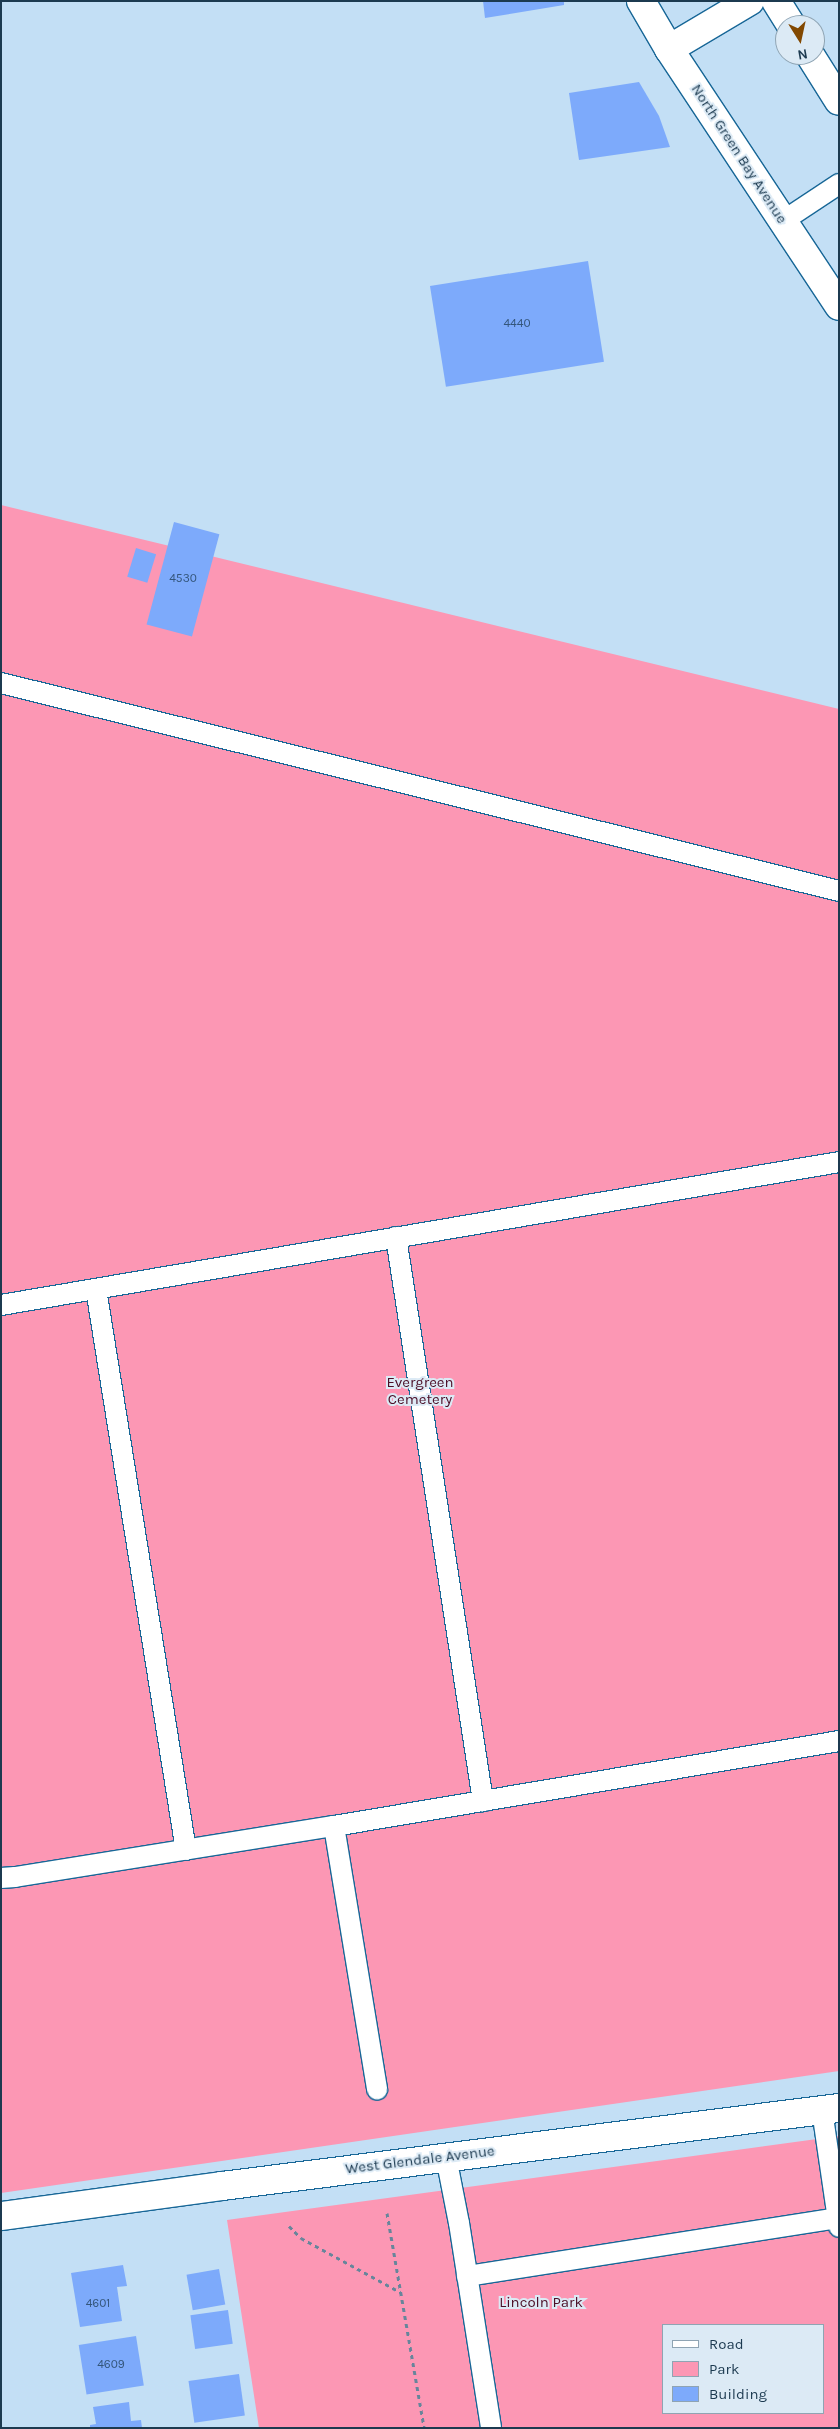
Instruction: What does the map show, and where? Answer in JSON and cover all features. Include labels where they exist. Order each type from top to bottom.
[{"type":"street","name":"North Green Bay Avenue","points":[[641,1],[669,48],[839,306]]},
{"type":"street","points":[[669,48],[750,1]]},
{"type":"street","points":[[776,1],[785,15]]},
{"type":"street","points":[[816,65],[839,101]]},
{"type":"street","name":"West Glendale Avenue","points":[[1,2216],[446,2157],[830,2109]]},
{"type":"lane","points":[[783,221],[839,184]]},
{"type":"lane","points":[[1,683],[839,890]]},
{"type":"lane","points":[[1,1306],[839,1162]]},
{"type":"lane","points":[[396,1237],[482,1801]]},
{"type":"lane","points":[[96,1289],[186,1850]]},
{"type":"lane","points":[[1,1878],[334,1826],[839,1741]]},
{"type":"lane","points":[[334,1826],[376,2090]]},
{"type":"lane","points":[[467,2276],[838,2222],[830,2109]]},
{"type":"lane","points":[[446,2157],[491,2428]]},
{"type":"path","points":[[387,2213],[424,2428]]},
{"type":"path","points":[[289,2226],[301,2238],[401,2292]]},
{"type":"green space","name":"Evergreen Cemetery","points":[[1,505],[839,709],[839,2071],[1,2193]]},
{"type":"green space","name":"Lincoln Park","points":[[839,2136],[839,2428],[259,2428],[227,2220]]},
{"type":"building","points":[[483,1],[564,1],[564,5],[485,18]]},
{"type":"building","points":[[639,82],[659,116],[670,147],[579,160],[569,93]]},
{"type":"building","points":[[588,261],[604,362],[446,387],[430,286]]},
{"type":"building","points":[[174,522],[219,534],[192,637],[147,624]]},
{"type":"building","points":[[136,548],[156,554],[147,583],[127,577]]},
{"type":"building","points":[[123,2265],[127,2286],[117,2287],[122,2321],[80,2327],[71,2273]]},
{"type":"building","points":[[219,2269],[225,2304],[193,2310],[187,2275]]},
{"type":"building","points":[[228,2310],[233,2344],[195,2349],[190,2315]]},
{"type":"building","points":[[136,2336],[144,2385],[87,2394],[79,2345]]},
{"type":"building","points":[[239,2374],[245,2416],[194,2423],[188,2381]]},
{"type":"building","points":[[129,2402],[131,2421],[141,2420],[142,2428],[90,2428],[90,2425],[96,2424],[93,2407]]}]
